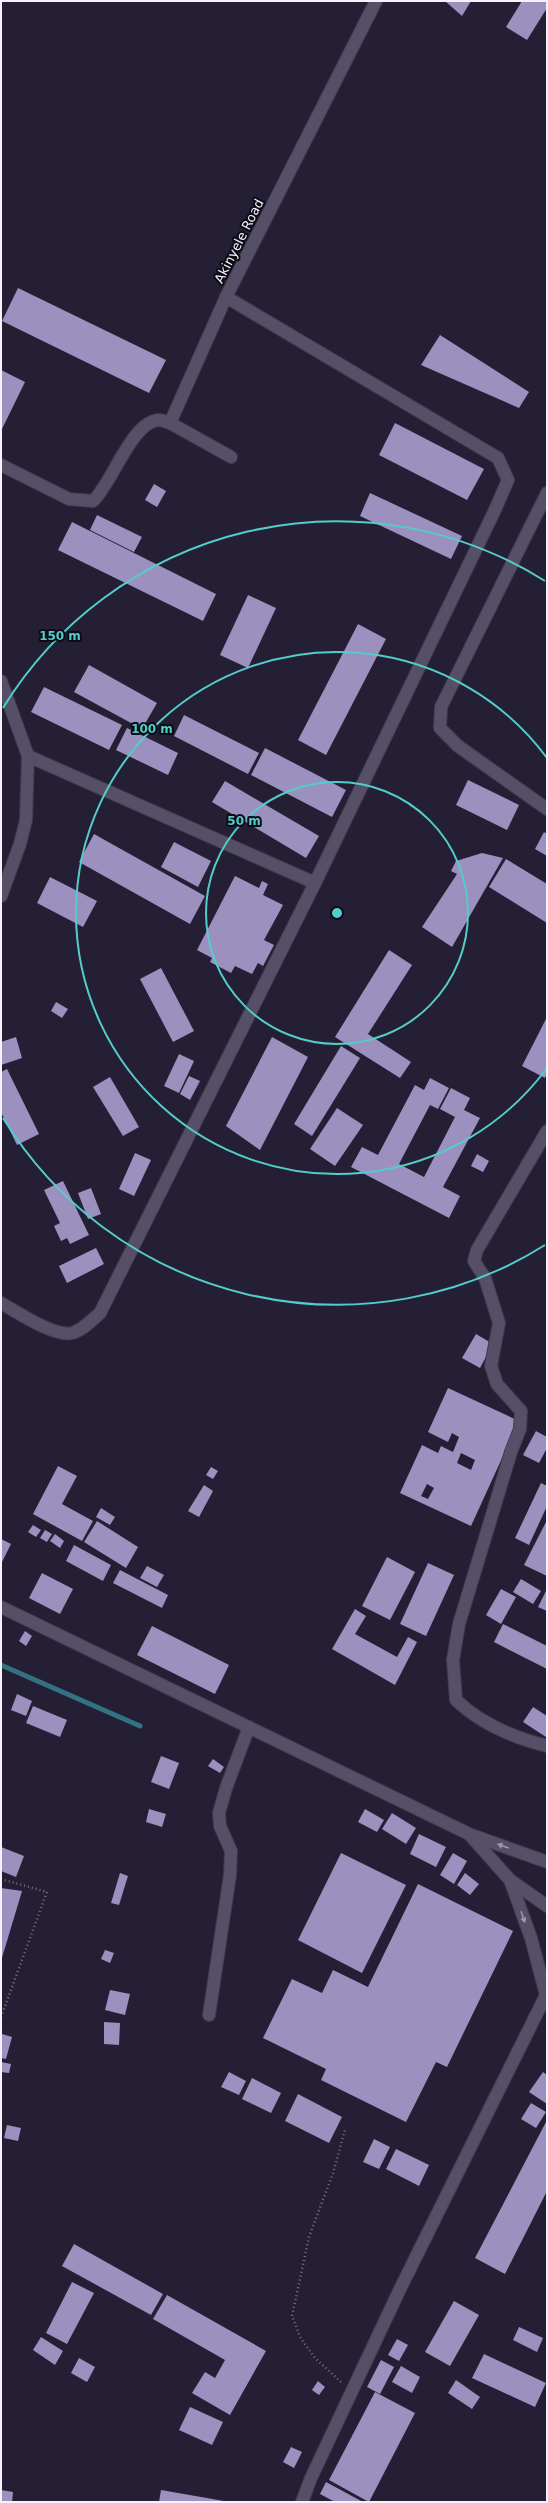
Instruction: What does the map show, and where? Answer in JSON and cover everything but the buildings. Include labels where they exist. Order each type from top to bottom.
[{"type":"street","name":"Akinyele Road","points":[[170,423],[226,297],[376,1]]},
{"type":"street","points":[[1,1303],[56,1332],[72,1333],[86,1326],[100,1313],[315,883],[508,480],[498,458],[226,297]]},
{"type":"street","points":[[1,465],[69,499],[93,501],[103,492],[136,434],[146,425],[158,420],[170,423],[231,457]]},
{"type":"street","points":[[547,493],[441,707],[440,728],[458,746],[547,809]]},
{"type":"street","points":[[1,681],[28,756],[26,820],[20,844],[1,896]]},
{"type":"street","points":[[28,756],[315,883]]},
{"type":"street","points":[[547,1130],[477,1250],[474,1261],[485,1278],[498,1323],[491,1366],[497,1384],[521,1411],[520,1428],[459,1624],[454,1660],[456,1700],[473,1716],[533,1743],[547,1746]]},
{"type":"street","points":[[1,1607],[469,1834],[543,1860]]},
{"type":"street","points":[[209,2015],[230,1875],[231,1850],[220,1826],[219,1813],[226,1788],[249,1727]]},
{"type":"street","points":[[469,1834],[510,1880],[547,1906]]},
{"type":"street","points":[[302,2502],[311,2478],[353,2390],[546,1994],[531,1938],[510,1880]]},
{"type":"path","points":[[1,1879],[48,1892],[1,2016]]},
{"type":"path","points":[[345,2130],[333,2173],[309,2237],[292,2316],[300,2337],[315,2358],[336,2379],[353,2390]]},
{"type":"waterway","points":[[1,1665],[140,1726]]}]
